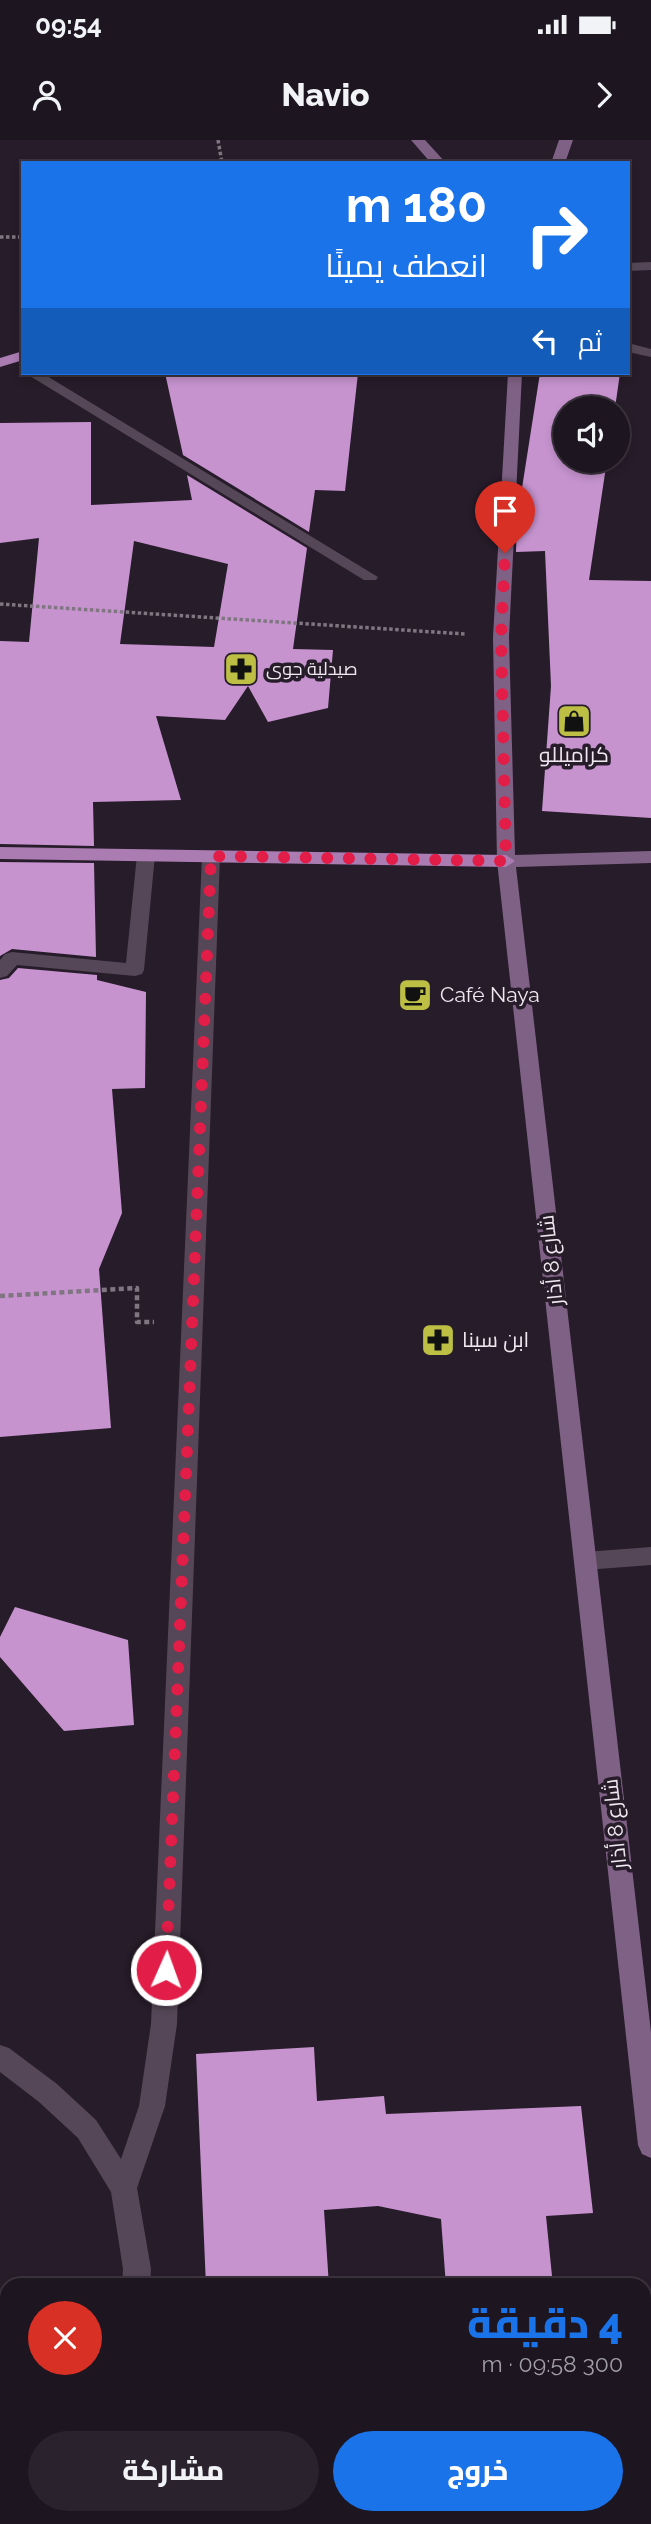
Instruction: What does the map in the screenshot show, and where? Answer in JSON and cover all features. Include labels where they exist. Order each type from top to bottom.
[{"type":"main road","points":[[418,140],[437,161]]},
{"type":"main road","points":[[559,161],[566,140]]},
{"type":"main road","name":"شارع 8 أذار","points":[[515,375],[501,637],[506,861],[651,2146]]},
{"type":"main road","points":[[0,853],[506,861],[651,857]]},
{"type":"street","points":[[630,267],[651,266]]},
{"type":"street","points":[[630,348],[651,353]]},
{"type":"street","points":[[35,375],[370,576]]},
{"type":"street","points":[[0,972],[12,958],[135,970],[146,855]]},
{"type":"street","points":[[124,2189],[152,2106],[164,2025],[211,856]]},
{"type":"street","points":[[585,1561],[651,1556]]},
{"type":"street","points":[[0,2057],[48,2093],[88,2129],[124,2189],[136,2278]]},
{"type":"path","points":[[218,140],[222,161]]},
{"type":"path","points":[[0,237],[21,237]]},
{"type":"path","points":[[0,604],[501,637]]},
{"type":"path","points":[[0,1296],[137,1288],[138,1322],[193,1322]]},
{"type":"building","points":[[165,375],[358,375],[345,491],[315,490],[309,532],[183,455]]},
{"type":"building","points":[[540,375],[620,375],[617,396],[553,396],[553,473],[605,473],[589,580],[651,581],[651,818],[542,811],[551,686],[545,551],[516,552],[517,520]]},
{"type":"building","points":[[91,422],[91,505],[192,500],[187,475],[307,548],[293,649],[333,650],[328,708],[268,722],[248,686],[225,720],[156,716],[181,800],[93,802],[94,846],[0,844],[0,641],[29,642],[39,538],[0,543],[0,423]],"holes":[[[134,541],[228,564],[214,647],[120,644]]]},
{"type":"building","points":[[0,862],[94,863],[96,957],[12,949],[0,956]]},
{"type":"building","points":[[18,968],[97,975],[97,980],[146,992],[145,1088],[112,1089],[122,1213],[99,1269],[111,1428],[0,1437],[0,980],[9,978]]},
{"type":"building","points":[[15,1607],[128,1640],[134,1725],[64,1731],[0,1657],[0,1637]]},
{"type":"building","points":[[314,2047],[317,2101],[384,2096],[386,2114],[581,2106],[593,2213],[546,2216],[552,2278],[445,2278],[441,2219],[378,2206],[324,2210],[328,2278],[206,2278],[196,2054]]},
{"type":"place","name":"صيدلية جوى","points":[[241,669]]},
{"type":"place","name":"كراميللو","points":[[574,721]]},
{"type":"place","name":"Café Naya","points":[[415,995]]},
{"type":"place","name":"ابن سينا","points":[[438,1340]]},
{"type":"route","points":[[166,1970],[211,856],[506,861],[501,637],[505,553]]}]
